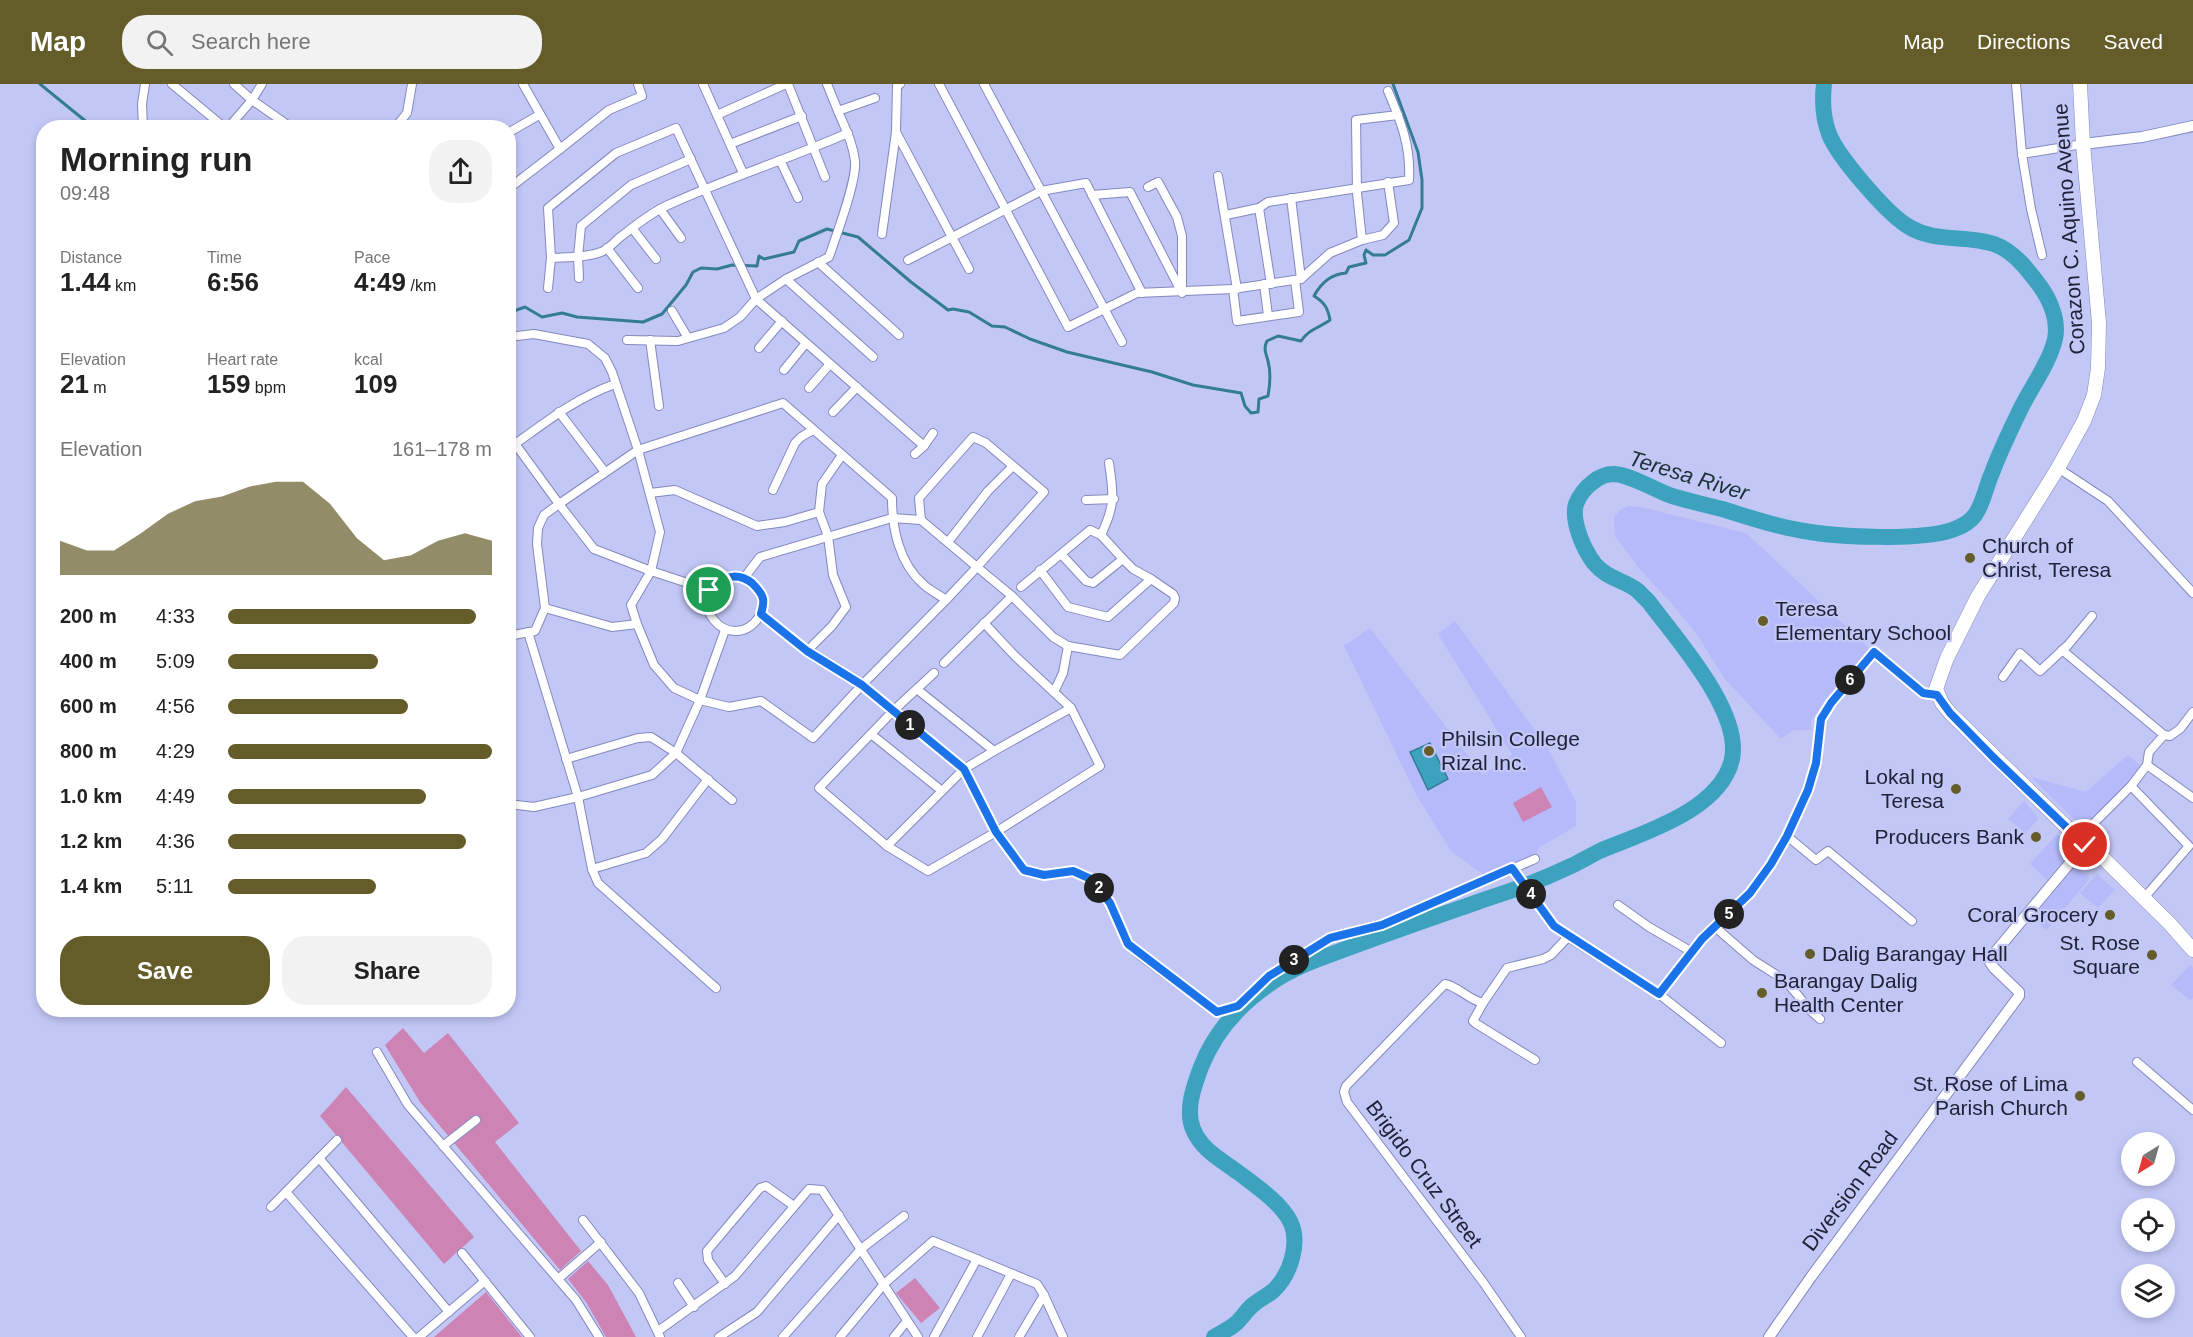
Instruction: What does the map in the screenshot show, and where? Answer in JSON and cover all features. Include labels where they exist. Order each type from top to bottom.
[{"type":"main road","name":"Corazon C. Aquino Avenue","points":[[1937,695],[1937,683],[1947,658],[1978,596],[2058,468],[2090,407],[2098,368],[2099,323],[2080,84]]},
{"type":"main road","points":[[1937,695],[1950,713],[1994,758],[2082,842],[2096,851],[2193,950]]},
{"type":"main road","points":[[2082,842],[2090,856],[2186,954],[2193,958]]},
{"type":"street","points":[[142,120],[141,104],[145,84]]},
{"type":"street","points":[[172,84],[216,120]]},
{"type":"street","points":[[234,84],[281,120]]},
{"type":"street","points":[[233,120],[262,84]]},
{"type":"street","points":[[401,120],[407,113],[412,84]]},
{"type":"street","points":[[523,84],[560,149]]},
{"type":"street","points":[[516,183],[609,110],[642,96],[638,84]]},
{"type":"street","points":[[703,84],[743,173]]},
{"type":"street","points":[[717,115],[787,84],[825,177]]},
{"type":"street","points":[[627,340],[678,341],[724,328],[740,317],[756,299],[786,279],[829,257],[845,208],[855,164],[848,133],[827,84]]},
{"type":"street","points":[[882,234],[896,132],[897,86],[900,84]]},
{"type":"street","points":[[939,84],[1068,327],[1137,293],[1182,293],[1235,289],[1298,279],[1330,253],[1362,240],[1383,235],[1394,222],[1388,182]]},
{"type":"street","points":[[984,84],[1122,342]]},
{"type":"street","points":[[2016,84],[2022,154],[2031,209],[2042,255]]},
{"type":"street","points":[[1226,215],[1259,208],[1268,202],[1409,180],[1410,158],[1398,115],[1388,91]]},
{"type":"street","points":[[838,111],[875,98]]},
{"type":"street","points":[[516,128],[539,115]]},
{"type":"street","points":[[1362,240],[1356,120],[1398,115]]},
{"type":"street","points":[[730,144],[802,116]]},
{"type":"street","points":[[2022,154],[2142,137],[2193,126]]},
{"type":"street","points":[[548,288],[551,258],[548,208],[616,153],[676,128],[756,299],[924,446]]},
{"type":"street","points":[[896,132],[969,269]]},
{"type":"street","points":[[551,258],[578,257],[602,252],[660,209],[743,173],[848,133]]},
{"type":"street","points":[[579,278],[578,257],[581,226],[631,185],[691,159]]},
{"type":"street","points":[[780,160],[798,198]]},
{"type":"street","points":[[1218,176],[1226,215],[1237,321],[1299,312],[1291,198]]},
{"type":"street","points":[[1148,187],[1158,182],[1177,217],[1182,236],[1182,293]]},
{"type":"street","points":[[908,260],[1041,191],[1086,183],[1142,293]]},
{"type":"street","points":[[1092,195],[1130,192],[1182,293]]},
{"type":"street","points":[[1259,208],[1268,316]]},
{"type":"street","points":[[660,209],[681,238]]},
{"type":"street","points":[[632,228],[656,259]]},
{"type":"street","points":[[607,248],[638,288]]},
{"type":"street","points":[[818,262],[899,335]]},
{"type":"street","points":[[786,279],[873,357]]},
{"type":"street","points":[[672,311],[688,338]]},
{"type":"street","points":[[759,348],[782,321]]},
{"type":"street","points":[[516,336],[534,334],[588,344],[605,358],[612,372],[638,450],[660,532],[651,571],[631,605],[654,665],[674,688],[700,700],[729,707],[761,701],[813,738],[977,567],[1044,492],[986,443],[973,438],[919,498],[921,520]]},
{"type":"street","points":[[650,340],[659,406]]},
{"type":"street","points":[[784,369],[807,343]]},
{"type":"street","points":[[809,388],[831,364]]},
{"type":"street","points":[[516,444],[559,412],[590,393],[615,384]]},
{"type":"street","points":[[832,412],[857,387]]},
{"type":"street","points":[[516,634],[535,631],[545,608],[537,544],[538,528],[544,515],[638,450],[783,404],[892,498],[892,518],[903,559],[922,583],[946,600]]},
{"type":"street","points":[[559,412],[605,472]]},
{"type":"street","points":[[773,490],[795,443],[813,430]]},
{"type":"street","points":[[915,454],[933,433]]},
{"type":"street","points":[[516,452],[594,549],[709,590]]},
{"type":"street","points":[[807,651],[832,626],[846,607],[834,575],[828,536],[819,512],[822,484],[842,455]]},
{"type":"street","points":[[1101,535],[1111,514],[1114,499],[1109,464]]},
{"type":"street","points":[[948,542],[988,491],[1013,466]]},
{"type":"street","points":[[2058,468],[2108,501],[2193,593]]},
{"type":"street","points":[[650,493],[675,490],[758,526],[785,522],[819,512]]},
{"type":"street","points":[[1086,500],[1114,499]]},
{"type":"street","points":[[744,578],[760,557],[892,518],[921,520],[1012,596],[1053,637],[1068,646],[1120,655],[1174,603],[1175,598],[1173,594],[1133,569],[1101,535],[1090,530],[1021,587]]},
{"type":"street","points":[[1062,555],[1086,581],[1093,583],[1123,559]]},
{"type":"street","points":[[1040,570],[1068,607],[1108,617],[1151,579]]},
{"type":"street","points":[[731,576],[744,578],[757,588],[763,600],[761,614],[752,626],[739,631],[724,630],[713,620],[707,604],[709,590],[718,581],[731,576]]},
{"type":"street","points":[[944,663],[1012,596]]},
{"type":"street","points":[[545,608],[612,627],[637,624]]},
{"type":"street","points":[[761,614],[807,651],[862,685],[964,769],[996,832],[1024,870],[1044,875],[1073,871],[1093,880],[1110,903],[1128,944],[1217,1012],[1238,1006],[1269,976],[1330,938],[1382,925],[1535,859]]},
{"type":"street","points":[[2003,677],[2020,653],[2040,671],[2092,616]]},
{"type":"street","points":[[934,673],[893,711],[819,788],[887,846],[928,871],[996,832],[1100,766],[1071,708],[1015,656],[984,623]]},
{"type":"street","points":[[516,805],[534,807],[578,797],[652,775],[676,753],[700,700],[724,630]]},
{"type":"street","points":[[528,632],[578,797],[592,869],[598,883],[716,988]]},
{"type":"street","points":[[1054,692],[1063,673],[1068,646]]},
{"type":"street","points":[[2062,650],[2164,735],[2170,736],[2180,729],[2193,712]]},
{"type":"street","points":[[1659,994],[1692,952],[1750,893],[1771,864],[1808,790],[1816,763],[1821,719],[1831,703],[1874,652],[1923,693],[1937,695]]},
{"type":"street","points":[[918,690],[994,751]]},
{"type":"street","points":[[887,846],[964,769],[1071,708]]},
{"type":"street","points":[[871,734],[942,791]]},
{"type":"street","points":[[2082,842],[2132,786],[2147,765],[2149,752],[2164,735]]},
{"type":"street","points":[[566,759],[638,738],[651,737],[676,753],[732,800]]},
{"type":"street","points":[[2147,765],[2193,798]]},
{"type":"street","points":[[592,869],[646,853],[662,839],[708,779]]},
{"type":"street","points":[[2132,786],[2189,846],[2144,898]]},
{"type":"street","points":[[1787,836],[1816,860],[1828,850],[1912,921]]},
{"type":"street","name":"Diversion Road","points":[[1769,1337],[2019,996],[2019,992],[1990,963],[1992,956],[2082,842]]},
{"type":"street","points":[[1512,868],[1554,926],[1659,994],[1720,1042]]},
{"type":"street","points":[[1618,905],[1649,927],[1692,952]]},
{"type":"street","points":[[1715,927],[1753,960],[1786,981],[1820,1019]]},
{"type":"street","points":[[1535,1060],[1473,1021],[1507,968],[1551,955],[1568,937]]},
{"type":"street","name":"Brigido Cruz Street","points":[[1483,1004],[1445,984],[1349,1081],[1344,1092],[1347,1102],[1483,1282],[1521,1337]]},
{"type":"street","points":[[377,1052],[408,1105],[576,1300],[599,1337]]},
{"type":"street","points":[[2137,1062],[2193,1110]]},
{"type":"street","points":[[443,1146],[476,1120]]},
{"type":"street","points":[[271,1207],[337,1140]]},
{"type":"street","points":[[319,1158],[449,1312]]},
{"type":"street","points":[[725,1284],[708,1260],[706,1251],[760,1188],[766,1186],[794,1206]]},
{"type":"street","points":[[583,1220],[639,1293],[659,1334],[735,1276],[809,1189],[822,1190],[918,1337]]},
{"type":"street","points":[[286,1192],[413,1337]]},
{"type":"street","points":[[719,1337],[757,1312],[839,1215]]},
{"type":"street","points":[[783,1337],[861,1249],[904,1216]]},
{"type":"street","points":[[840,1337],[885,1284],[933,1241],[1037,1284],[1063,1337]]},
{"type":"street","points":[[558,1279],[601,1242]]},
{"type":"street","points":[[462,1253],[530,1337]]},
{"type":"street","points":[[934,1337],[977,1259]]},
{"type":"street","points":[[977,1337],[1011,1274]]},
{"type":"street","points":[[419,1337],[485,1281]]},
{"type":"street","points":[[678,1284],[694,1307]]},
{"type":"street","points":[[1019,1337],[1044,1295]]},
{"type":"street","points":[[894,1337],[907,1321]]},
{"type":"shaded area","name":"Teresa Elementary School","points":[[1628,506],[1641,507],[1746,533],[1870,649],[1829,695],[1811,721],[1811,730],[1793,730],[1781,739],[1724,678],[1698,636],[1638,567],[1615,536],[1614,517]]},
{"type":"shaded area","name":"Philsin College Rizal Inc.","points":[[1455,621],[1548,748],[1576,802],[1576,826],[1538,848],[1535,859],[1515,868],[1484,875],[1451,851],[1418,798],[1344,646],[1370,628],[1483,775],[1512,754],[1438,634]]},
{"type":"shaded area","points":[[1430,743],[1448,779],[1428,790],[1410,752]]},
{"type":"shaded area","points":[[2128,755],[2142,767],[2084,829],[2031,777],[2086,792]]},
{"type":"shaded area","points":[[1541,787],[1552,807],[1523,822],[1513,803]]},
{"type":"shaded area","points":[[2024,801],[2039,818],[2026,833],[2008,819]]},
{"type":"shaded area","points":[[2057,834],[2075,850],[2047,880],[2030,864]]},
{"type":"shaded area","points":[[2075,866],[2090,878],[2047,930],[2032,918]]},
{"type":"shaded area","points":[[2097,874],[2115,890],[2098,908],[2080,893]]},
{"type":"shaded area","points":[[2190,965],[2193,968],[2193,998],[2190,1000],[2171,985]]},
{"type":"shaded area","points":[[403,1028],[424,1053],[448,1033],[519,1123],[495,1142],[581,1251],[560,1270],[420,1102],[385,1045]]},
{"type":"shaded area","points":[[346,1087],[474,1237],[444,1264],[320,1116]]},
{"type":"shaded area","points":[[588,1261],[608,1285],[636,1337],[606,1337],[586,1302],[568,1279]]},
{"type":"shaded area","points":[[915,1278],[940,1308],[921,1323],[896,1293]]},
{"type":"shaded area","points":[[486,1292],[522,1337],[434,1337]]},
{"type":"waterway","points":[[40,84],[84,120]]},
{"type":"waterway","points":[[516,310],[525,307],[542,317],[562,313],[577,317],[643,322],[662,314],[686,285],[693,272],[701,268],[717,269],[732,265],[757,266],[759,256],[764,259],[794,252],[799,241],[827,229],[858,237],[948,310],[969,312],[992,326],[1005,327],[1067,352],[1152,372],[1193,385],[1241,393],[1245,406],[1251,413],[1258,412],[1259,399],[1268,396],[1270,370],[1265,349],[1267,341],[1278,336],[1301,341],[1311,331],[1330,320],[1325,306],[1314,296],[1323,283],[1331,277],[1346,273],[1349,267],[1366,263],[1364,255],[1366,250],[1373,255],[1385,255],[1409,240],[1422,208],[1422,180],[1418,152],[1393,84]]},
{"type":"waterway","name":"Teresa River","points":[[1214,1337],[1234,1325],[1251,1306],[1273,1291],[1289,1268],[1294,1249],[1293,1230],[1286,1214],[1260,1189],[1207,1149],[1197,1137],[1191,1122],[1191,1098],[1201,1067],[1213,1042],[1239,1009],[1280,977],[1320,958],[1533,882],[1658,827],[1697,806],[1725,777],[1732,759],[1732,740],[1727,719],[1717,698],[1690,655],[1649,602],[1631,586],[1609,576],[1590,557],[1579,535],[1575,519],[1576,504],[1585,489],[1603,476],[1621,475],[1672,496],[1773,524],[1819,533],[1857,536],[1920,536],[1952,530],[1971,520],[1981,505],[2005,441],[2052,348],[2056,332],[2053,311],[2044,292],[2008,251],[1983,241],[1928,235],[1906,225],[1886,208],[1863,183],[1834,144],[1825,122],[1824,84]]},
{"type":"place","name":"Church of Christ, Teresa","points":[[1970,558]]},
{"type":"place","name":"Teresa Elementary School","points":[[1763,621]]},
{"type":"place","name":"Philsin College Rizal Inc.","points":[[1429,751]]},
{"type":"place","name":"Lokal ng Teresa","points":[[1956,789]]},
{"type":"place","name":"Producers Bank","points":[[2036,837]]},
{"type":"place","name":"Coral Grocery","points":[[2110,915]]},
{"type":"place","name":"Dalig Barangay Hall","points":[[1810,954]]},
{"type":"place","name":"St. Rose Square","points":[[2152,955]]},
{"type":"place","name":"Barangay Dalig Health Center","points":[[1762,993]]},
{"type":"place","name":"St. Rose of Lima Parish Church","points":[[2080,1096]]},
{"type":"route","points":[[709,590],[718,581],[731,576],[744,578],[757,588],[763,600],[761,614],[807,651],[862,685],[964,769],[996,832],[1024,870],[1044,875],[1073,871],[1093,880],[1110,903],[1128,944],[1217,1012],[1238,1006],[1269,976],[1330,938],[1382,925],[1512,868],[1554,926],[1659,994],[1702,939],[1750,893],[1771,864],[1808,790],[1816,763],[1821,719],[1831,703],[1874,652],[1923,693],[1937,695],[1950,713],[1994,758],[2085,845]]}]
